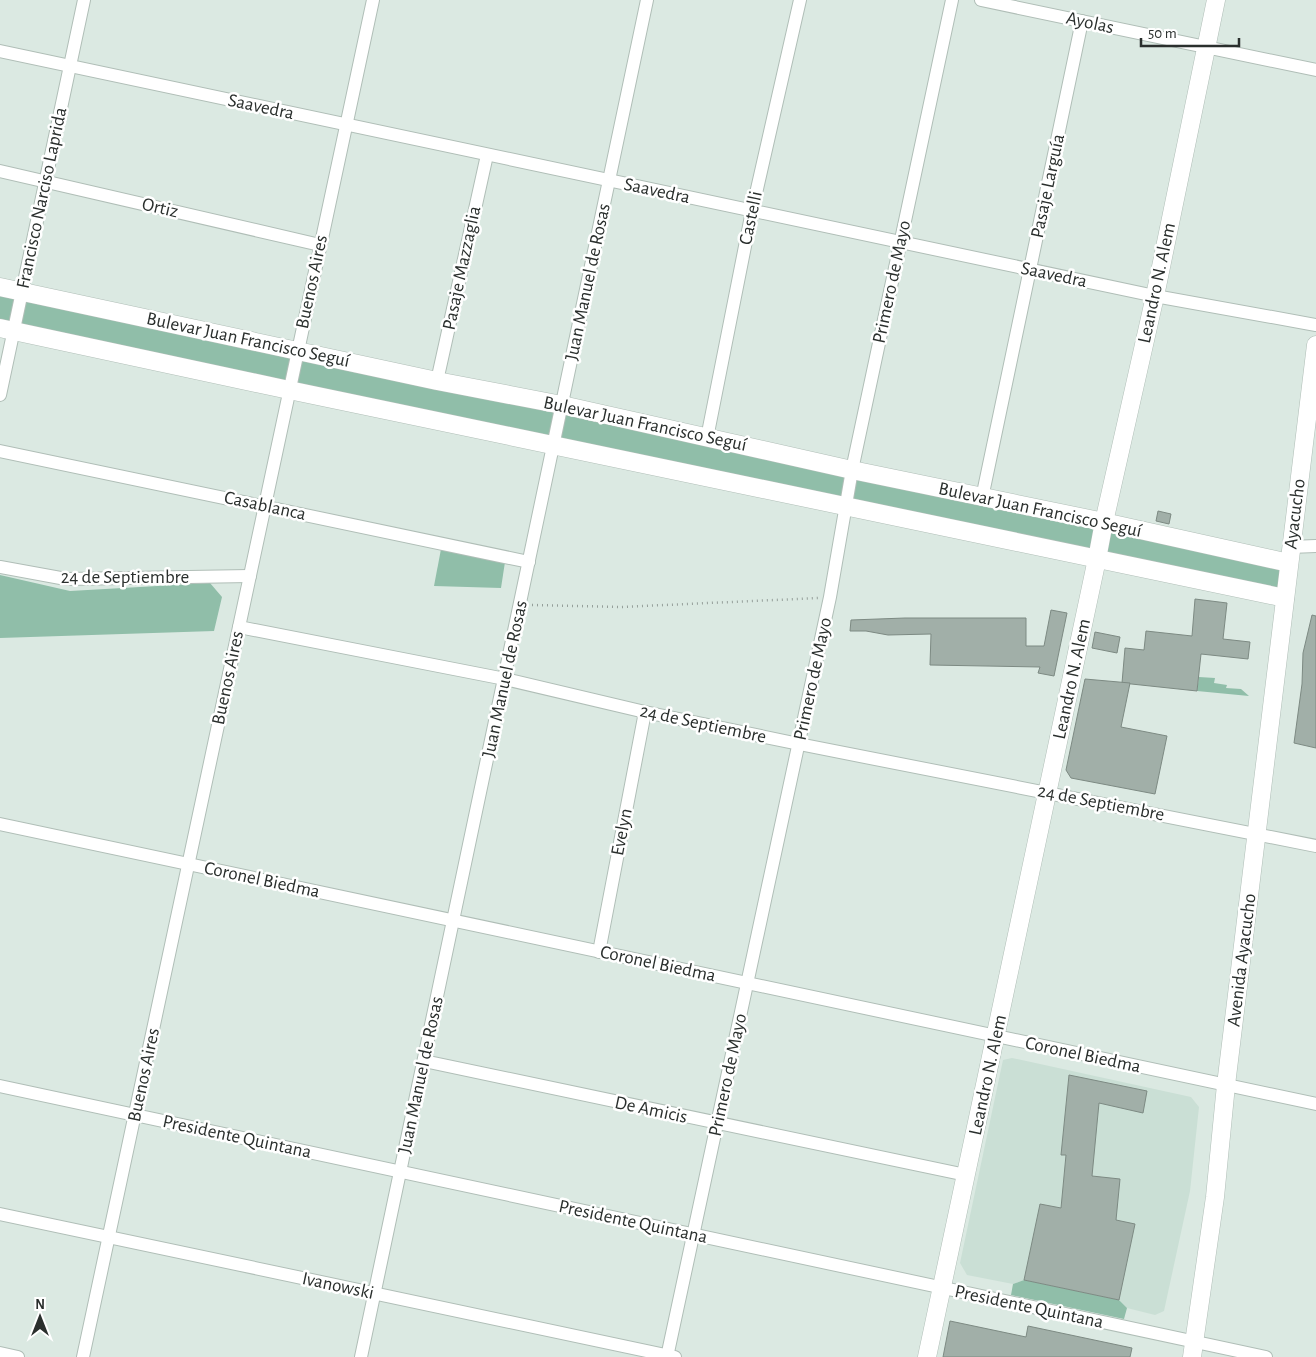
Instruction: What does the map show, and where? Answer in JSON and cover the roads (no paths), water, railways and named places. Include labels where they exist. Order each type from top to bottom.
[{"type":"main road","name":"Leandro N. Alem","points":[[928,1357],[1098,559],[1104,522],[1155,296],[1216,0]]},
{"type":"main road","name":"Bulevar Juan Francisco Seguí","points":[[0,287],[437,381],[562,405],[982,498],[1290,555]]},
{"type":"main road","name":"Bulevar Juan Francisco Seguí","points":[[7,329],[289,390],[1285,598]]},
{"type":"main road","name":"Ayacucho","points":[[1290,555],[1316,345]]},
{"type":"main road","name":"Avenida Ayacucho","points":[[1193,1350],[1215,1197],[1226,1085],[1290,555]]},
{"type":"street","name":"Francisco Narciso Laprida","points":[[0,395],[7,329],[22,292],[84,0]]},
{"type":"street","name":"Buenos Aires","points":[[84,1357],[373,0]]},
{"type":"street","name":"Juan Manuel de Rosas","points":[[361,1357],[647,0]]},
{"type":"street","name":"Castelli","points":[[707,438],[752,211],[800,0]]},
{"type":"street","name":"Primero de Mayo","points":[[670,1356],[830,597],[852,470],[952,0]]},
{"type":"street","name":"Ayolas","points":[[981,0],[1316,70]]},
{"type":"street","name":"Pasaje Larguía","points":[[982,498],[1082,21]]},
{"type":"street","name":"Saavedra","points":[[0,51],[1030,270],[1155,296],[1316,325]]},
{"type":"street","name":"Pasaje Mazzaglia","points":[[437,381],[487,155]]},
{"type":"street","name":"Ortiz","points":[[0,171],[320,245]]},
{"type":"street","name":"Casablanca","points":[[0,452],[529,562]]},
{"type":"street","points":[[1290,555],[1316,546]]},
{"type":"street","name":"24 de Septiembre","points":[[0,567],[66,580],[250,576]]},
{"type":"street","name":"24 de Septiembre","points":[[239,627],[505,679],[645,712],[799,744],[1316,846]]},
{"type":"street","name":"Evelyn","points":[[599,952],[645,712]]},
{"type":"street","name":"Coronel Biedma","points":[[0,824],[1316,1104]]},
{"type":"street","name":"De Amicis","points":[[424,1061],[966,1175]]},
{"type":"street","name":"Presidente Quintana","points":[[0,1086],[942,1288],[1193,1350],[1266,1357]]},
{"type":"street","name":"Ivanowski","points":[[0,1214],[670,1356]]},
{"type":"street","points":[[0,1353],[18,1357]]}]
